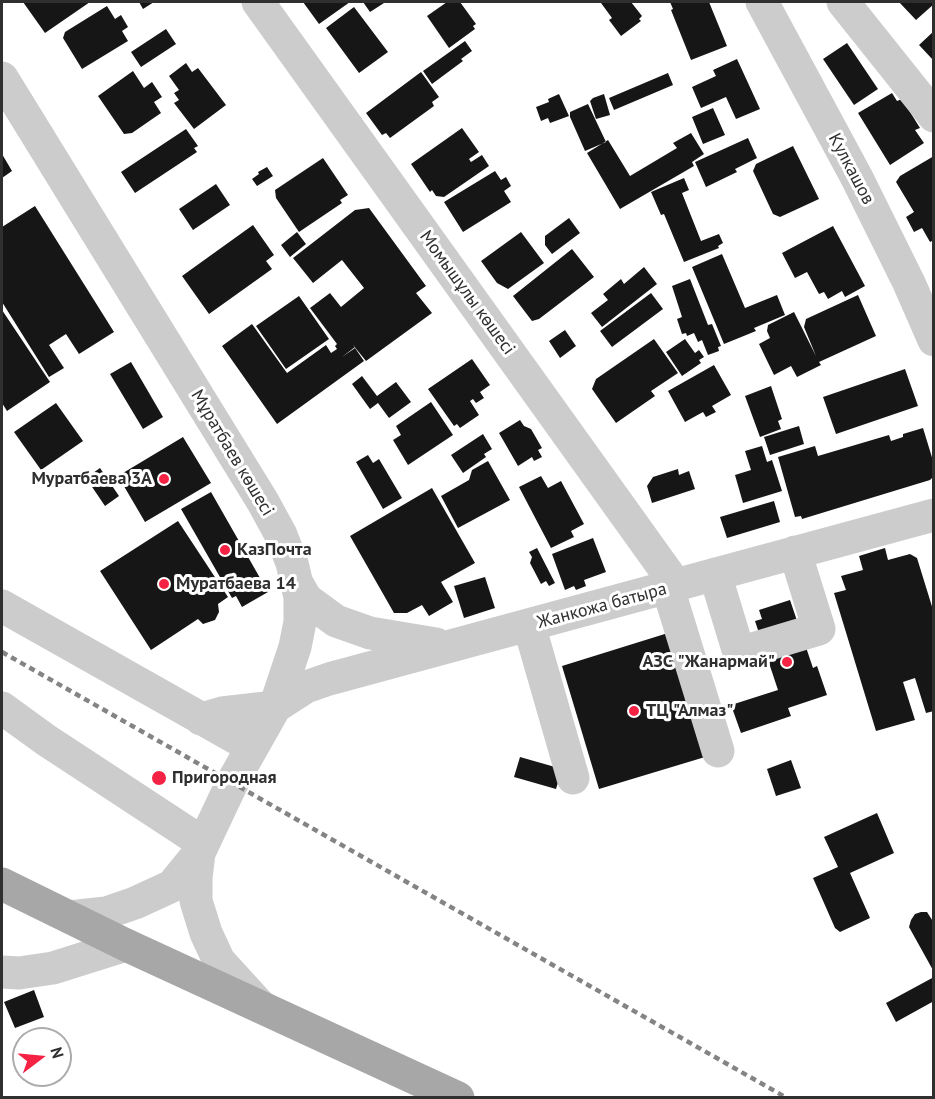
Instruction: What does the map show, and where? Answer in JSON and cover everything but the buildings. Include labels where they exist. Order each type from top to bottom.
[{"type":"main road","points":[[2,884],[126,945],[458,1098]]},
{"type":"street","name":"Момышұлы көшесі","points":[[258,2],[672,586],[718,751]]},
{"type":"street","name":"Кулкашов","points":[[762,2],[857,178],[909,284],[933,340]]},
{"type":"street","points":[[843,2],[933,116]]},
{"type":"street","name":"Мұратбаев көшесі","points":[[2,78],[264,502],[280,535],[298,585],[300,622],[295,647],[275,707],[201,848]]},
{"type":"street","name":"Жанкожа батыра","points":[[275,707],[306,687],[446,646],[933,515]]},
{"type":"street","points":[[715,574],[739,653],[819,628],[795,552]]},
{"type":"street","points":[[298,585],[306,599],[336,621],[391,638],[446,646]]},
{"type":"street","points":[[2,606],[252,747]]},
{"type":"street","points":[[529,625],[573,778]]},
{"type":"street","points":[[201,719],[222,713],[275,707]]},
{"type":"street","points":[[2,708],[201,848]]},
{"type":"street","points":[[69,917],[106,913],[172,886],[201,848]]},
{"type":"street","points":[[201,848],[196,878],[196,901],[206,933],[219,961],[261,1006]]},
{"type":"street","points":[[2,972],[19,973],[53,968],[126,945]]},
{"type":"railway","points":[[2,652],[787,1098]]},
{"type":"place","name":"Муратбаева 3А","points":[[164,479]]},
{"type":"place","name":"КазПочта","points":[[225,550]]},
{"type":"place","name":"Муратбаева 14","points":[[164,584]]},
{"type":"place","name":"АЗС \"Жанармай\"","points":[[787,662]]},
{"type":"place","name":"ТЦ \"Алмаз\"","points":[[634,711]]},
{"type":"place","name":"Пригородная","points":[[159,778]]}]
